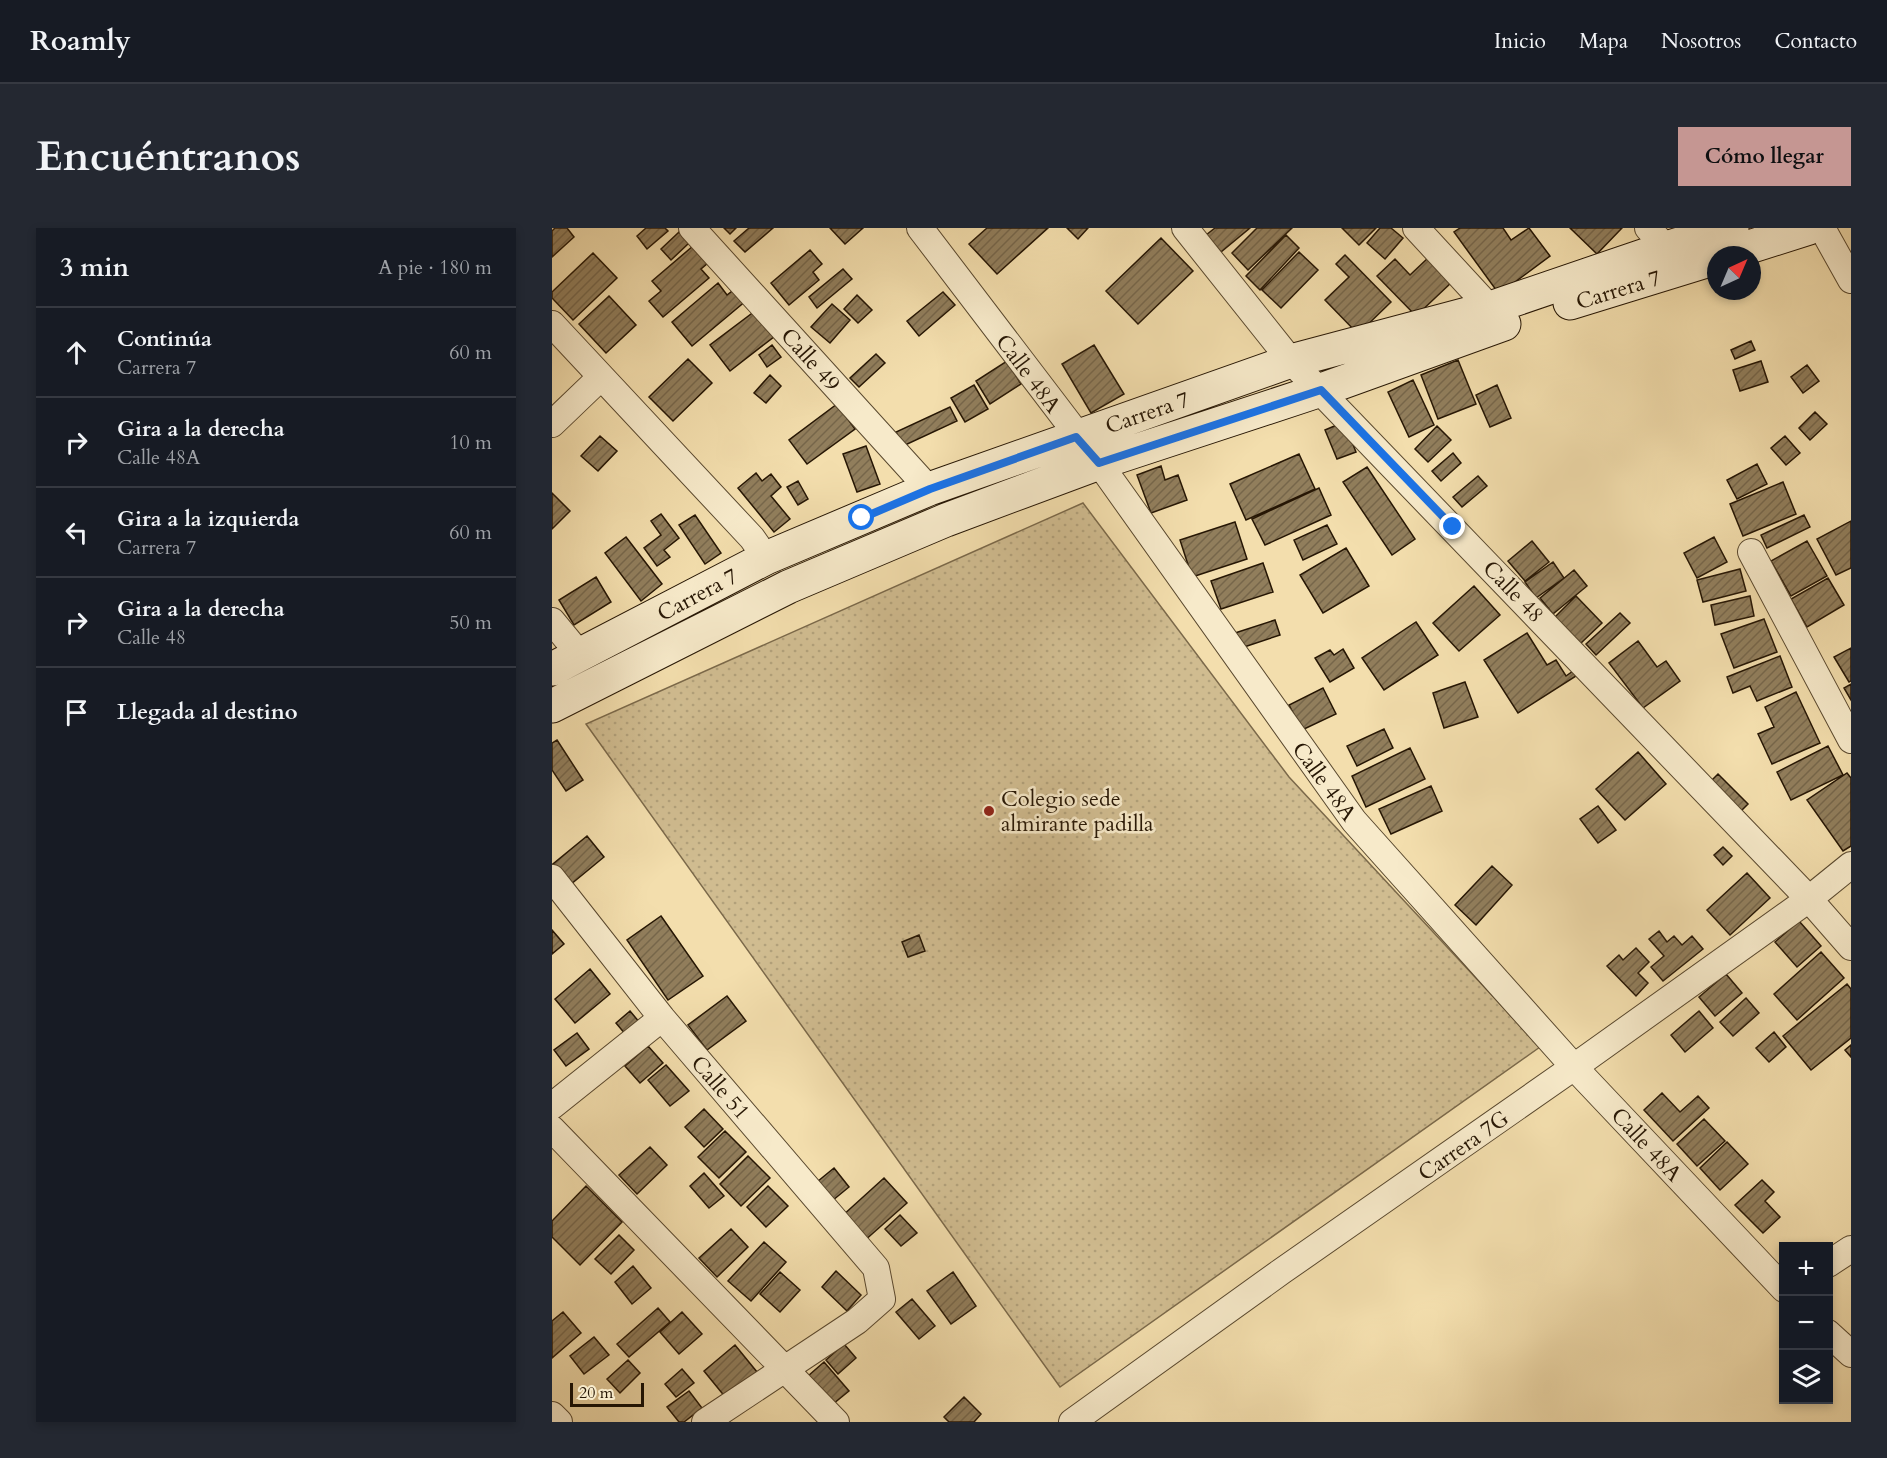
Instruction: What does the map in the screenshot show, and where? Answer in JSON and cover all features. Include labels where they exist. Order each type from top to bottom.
[{"type":"street","name":"Calle 49","points":[[693,228],[930,489]]},
{"type":"street","name":"Calle 48A","points":[[920,228],[1076,437],[1099,463],[1354,822],[1574,1067],[1779,1285]]},
{"type":"street","name":"Calle 48","points":[[1185,228],[1291,361],[1809,899],[1851,947]]},
{"type":"street","points":[[1416,228],[1497,316]]},
{"type":"street","name":"Carrera 7","points":[[552,706],[788,587],[946,520],[1099,463],[1321,390],[1664,248],[1732,228]]},
{"type":"street","points":[[1752,246],[1809,228]]},
{"type":"street","points":[[1822,228],[1851,280]]},
{"type":"street","name":"Carrera 7","points":[[1664,248],[1707,256]]},
{"type":"street","name":"Carrera 7","points":[[566,662],[766,558],[930,489],[1291,361],[1497,316]]},
{"type":"street","points":[[552,324],[752,538],[766,558]]},
{"type":"street","points":[[552,424],[601,376]]},
{"type":"street","points":[[1751,552],[1851,740]]},
{"type":"street","points":[[552,621],[566,662]]},
{"type":"street","name":"Carrera 7G","points":[[1078,1420],[1282,1270],[1574,1067],[1809,899],[1851,865]]},
{"type":"street","name":"Calle 51","points":[[552,878],[662,1018],[876,1268],[882,1299],[857,1321],[785,1367]]},
{"type":"street","points":[[552,1106],[662,1018]]},
{"type":"street","points":[[552,1129],[836,1422]]},
{"type":"street","points":[[1833,1261],[1851,1249]]},
{"type":"street","points":[[1833,1338],[1851,1354]]},
{"type":"street","points":[[705,1422],[785,1367]]},
{"type":"street","points":[[552,1415],[559,1422]]},
{"type":"shaded area","points":[[1083,503],[1289,777],[1540,1047],[1060,1387],[586,724]]},
{"type":"building","points":[[555,228],[567,228],[574,237],[552,257],[552,231]]},
{"type":"building","points":[[646,228],[665,228],[668,231],[647,249],[637,236]]},
{"type":"building","points":[[724,228],[736,228],[730,234]]},
{"type":"building","points":[[749,228],[773,228],[745,252],[734,241]]},
{"type":"building","points":[[830,228],[863,228],[845,244]]},
{"type":"building","points":[[987,228],[1048,228],[997,274],[969,244]]},
{"type":"building","points":[[1067,228],[1088,228],[1078,239]]},
{"type":"building","points":[[1215,228],[1250,228],[1221,252],[1206,235]]},
{"type":"building","points":[[1257,228],[1292,228],[1248,270],[1232,253]]},
{"type":"building","points":[[1342,228],[1376,228],[1359,245]]},
{"type":"building","points":[[1380,228],[1391,228],[1403,238],[1385,259],[1367,243]]},
{"type":"building","points":[[1460,228],[1503,228],[1511,240],[1529,228],[1550,256],[1499,294],[1454,232]]},
{"type":"building","points":[[1570,228],[1622,228],[1597,254]]},
{"type":"building","points":[[679,232],[689,243],[671,260],[661,249]]},
{"type":"building","points":[[1286,235],[1299,248],[1260,290],[1246,276]]},
{"type":"building","points":[[1161,238],[1193,271],[1138,324],[1106,291]]},
{"type":"building","points":[[693,246],[708,263],[701,269],[709,278],[663,317],[649,301],[661,291],[652,281]]},
{"type":"building","points":[[810,250],[822,264],[813,272],[819,280],[789,305],[771,283]]},
{"type":"building","points":[[1299,252],[1318,270],[1281,308],[1262,290]]},
{"type":"building","points":[[593,253],[617,278],[573,320],[552,298],[552,292]]},
{"type":"building","points":[[1345,255],[1391,302],[1358,334],[1325,300],[1349,277],[1336,264]]},
{"type":"building","points":[[1429,257],[1453,281],[1416,316],[1377,276],[1395,259],[1410,275]]},
{"type":"building","points":[[843,269],[852,279],[817,308],[809,297]]},
{"type":"building","points":[[718,283],[727,295],[736,288],[747,300],[692,346],[672,322]]},
{"type":"building","points":[[943,292],[955,305],[919,336],[907,321]]},
{"type":"building","points":[[857,295],[872,310],[858,323],[844,309]]},
{"type":"building","points":[[609,296],[636,325],[606,353],[579,324]]},
{"type":"building","points":[[832,304],[850,320],[830,343],[811,327]]},
{"type":"building","points":[[755,311],[775,336],[730,371],[710,345]]},
{"type":"building","points":[[1751,341],[1755,350],[1735,359],[1731,350]]},
{"type":"building","points":[[772,345],[781,357],[767,367],[759,355]]},
{"type":"building","points":[[1094,345],[1124,394],[1091,413],[1062,364]]},
{"type":"building","points":[[876,354],[885,363],[859,387],[850,378]]},
{"type":"building","points":[[688,359],[712,383],[673,421],[649,397]]},
{"type":"building","points":[[1458,360],[1476,404],[1438,419],[1421,375]]},
{"type":"building","points":[[1007,361],[1021,384],[990,404],[976,381]]},
{"type":"building","points":[[1761,361],[1768,382],[1740,391],[1733,370]]},
{"type":"building","points":[[1807,365],[1819,381],[1803,393],[1791,377]]},
{"type":"building","points":[[770,375],[781,386],[766,403],[754,393]]},
{"type":"building","points":[[1413,380],[1434,425],[1409,437],[1388,392]]},
{"type":"building","points":[[974,385],[988,409],[965,422],[951,398]]},
{"type":"building","points":[[1497,385],[1511,418],[1490,427],[1476,395]]},
{"type":"building","points":[[837,404],[855,429],[807,464],[789,440]]},
{"type":"building","points":[[950,407],[957,421],[903,446],[896,432]]},
{"type":"building","points":[[1815,412],[1827,424],[1810,440],[1799,428]]},
{"type":"building","points":[[1344,422],[1356,452],[1337,459],[1325,430]]},
{"type":"building","points":[[1437,426],[1451,440],[1428,462],[1415,449]]},
{"type":"building","points":[[600,436],[617,451],[598,471],[581,456]]},
{"type":"building","points":[[1785,436],[1800,453],[1786,465],[1771,448]]},
{"type":"building","points":[[866,446],[880,484],[857,492],[843,454]]},
{"type":"building","points":[[1453,453],[1461,463],[1441,481],[1432,471]]},
{"type":"building","points":[[1299,454],[1315,489],[1246,520],[1230,484]]},
{"type":"building","points":[[1757,464],[1767,484],[1737,499],[1727,480]]},
{"type":"building","points":[[1161,466],[1165,480],[1178,475],[1187,500],[1151,513],[1137,475]]},
{"type":"building","points":[[1367,467],[1415,539],[1392,555],[1343,482]]},
{"type":"building","points":[[756,473],[762,481],[771,474],[781,487],[771,496],[790,519],[774,532],[738,488]]},
{"type":"building","points":[[1478,476],[1487,486],[1462,507],[1453,497]]},
{"type":"building","points":[[798,481],[808,499],[798,505],[787,487]]},
{"type":"building","points":[[1783,482],[1796,514],[1743,536],[1730,504]]},
{"type":"building","points":[[1319,488],[1331,515],[1265,545],[1252,519]]},
{"type":"building","points":[[552,493],[570,511],[552,529]]},
{"type":"building","points":[[661,514],[679,538],[664,550],[670,557],[657,566],[644,548],[661,535],[651,521]]},
{"type":"building","points":[[695,515],[721,553],[705,564],[679,525]]},
{"type":"building","points":[[1804,515],[1810,527],[1767,548],[1761,535]]},
{"type":"building","points":[[1851,521],[1851,568],[1836,575],[1817,539]]},
{"type":"building","points":[[1235,522],[1247,559],[1192,577],[1180,540]]},
{"type":"building","points":[[1327,525],[1337,544],[1303,560],[1294,540]]},
{"type":"building","points":[[626,537],[662,584],[641,601],[605,553]]},
{"type":"building","points":[[1714,537],[1727,562],[1697,578],[1684,553]]},
{"type":"building","points":[[1532,541],[1549,562],[1525,581],[1508,561]]},
{"type":"building","points":[[1807,541],[1827,576],[1791,596],[1771,561]]},
{"type":"building","points":[[1346,548],[1369,586],[1323,613],[1300,575]]},
{"type":"building","points":[[1553,562],[1564,578],[1536,598],[1525,582]]},
{"type":"building","points":[[1263,563],[1273,592],[1221,609],[1211,581]]},
{"type":"building","points":[[1740,569],[1746,591],[1703,602],[1697,580]]},
{"type":"building","points":[[1574,570],[1587,586],[1553,614],[1540,598]]},
{"type":"building","points":[[596,577],[611,602],[574,625],[559,600]]},
{"type":"building","points":[[1828,578],[1844,605],[1807,627],[1791,599]]},
{"type":"building","points":[[1474,586],[1500,615],[1459,651],[1433,623]]},
{"type":"building","points":[[1576,596],[1602,623],[1580,644],[1554,618]]},
{"type":"building","points":[[1750,596],[1754,616],[1715,625],[1711,605]]},
{"type":"building","points":[[1620,613],[1630,623],[1596,655],[1586,644]]},
{"type":"building","points":[[1764,619],[1777,652],[1734,668],[1721,634]]},
{"type":"building","points":[[1275,620],[1280,635],[1241,648],[1235,633]]},
{"type":"building","points":[[1416,622],[1438,655],[1384,690],[1362,658]]},
{"type":"building","points":[[1527,633],[1547,665],[1556,660],[1566,676],[1573,671],[1576,676],[1518,713],[1484,660]]},
{"type":"building","points":[[1638,641],[1657,667],[1666,661],[1680,681],[1643,708],[1609,663]]},
{"type":"building","points":[[1851,648],[1851,681],[1849,682],[1834,657]]},
{"type":"building","points":[[1343,649],[1354,668],[1330,682],[1315,658],[1330,650],[1334,655]]},
{"type":"building","points":[[1780,656],[1792,687],[1757,701],[1750,686],[1733,693],[1727,677]]},
{"type":"building","points":[[1465,682],[1478,717],[1444,728],[1433,693]]},
{"type":"building","points":[[1851,684],[1851,700],[1844,688]]},
{"type":"building","points":[[1323,688],[1336,714],[1302,730],[1289,705]]},
{"type":"building","points":[[1796,692],[1820,743],[1772,764],[1758,734],[1774,727],[1765,707]]},
{"type":"building","points":[[1384,729],[1393,748],[1357,766],[1347,746]]},
{"type":"building","points":[[557,740],[583,780],[566,791],[552,770],[552,743]]},
{"type":"building","points":[[1828,746],[1843,775],[1791,800],[1777,772]]},
{"type":"building","points":[[1410,748],[1425,779],[1366,807],[1352,776]]},
{"type":"building","points":[[1638,752],[1666,784],[1625,820],[1596,789]]},
{"type":"building","points":[[1847,773],[1851,778],[1851,846],[1843,851],[1807,800]]},
{"type":"building","points":[[1718,774],[1748,804],[1740,812],[1710,782]]},
{"type":"building","points":[[1431,786],[1442,811],[1391,834],[1379,809]]},
{"type":"building","points":[[1598,806],[1616,830],[1598,843],[1580,819]]},
{"type":"building","points":[[587,836],[604,857],[570,885],[553,864]]},
{"type":"building","points":[[1723,847],[1732,856],[1723,865],[1714,855]]},
{"type":"building","points":[[1492,866],[1512,885],[1476,925],[1455,905]]},
{"type":"building","points":[[1747,873],[1770,898],[1730,935],[1707,910]]},
{"type":"building","points":[[661,916],[703,976],[668,1000],[627,940]]},
{"type":"building","points":[[1799,921],[1821,946],[1797,967],[1775,942]]},
{"type":"building","points":[[552,930],[564,944],[552,954]]},
{"type":"building","points":[[1659,931],[1667,942],[1674,936],[1682,945],[1692,936],[1703,949],[1663,981],[1651,967],[1664,956],[1649,939]]},
{"type":"building","points":[[919,935],[925,951],[908,957],[902,942]]},
{"type":"building","points":[[1636,948],[1649,962],[1638,973],[1648,983],[1636,996],[1607,966],[1619,955],[1623,960]]},
{"type":"building","points":[[1821,952],[1844,978],[1797,1020],[1774,994]]},
{"type":"building","points":[[590,969],[610,994],[575,1023],[555,999]]},
{"type":"building","points":[[1726,974],[1742,993],[1715,1016],[1699,997]]},
{"type":"building","points":[[1847,984],[1851,989],[1851,1038],[1811,1070],[1783,1036]]},
{"type":"building","points":[[727,996],[746,1021],[707,1050],[688,1025]]},
{"type":"building","points":[[1746,998],[1759,1013],[1733,1036],[1720,1022]]},
{"type":"building","points":[[630,1011],[640,1023],[626,1035],[616,1023]]},
{"type":"building","points":[[1699,1011],[1713,1028],[1685,1052],[1671,1035]]},
{"type":"building","points":[[1774,1032],[1786,1047],[1769,1062],[1756,1048]]},
{"type":"building","points":[[577,1033],[589,1049],[566,1066],[554,1050]]},
{"type":"building","points":[[1851,1045],[1851,1057],[1845,1050]]},
{"type":"building","points":[[648,1046],[663,1063],[640,1083],[625,1066]]},
{"type":"building","points":[[666,1065],[689,1091],[670,1106],[648,1080]]},
{"type":"building","points":[[1662,1093],[1680,1112],[1698,1096],[1709,1108],[1673,1141],[1644,1110]]},
{"type":"building","points":[[704,1109],[723,1129],[704,1147],[685,1127]]},
{"type":"building","points":[[1704,1119],[1725,1141],[1697,1166],[1677,1144]]},
{"type":"building","points":[[725,1131],[746,1152],[719,1178],[698,1157]]},
{"type":"building","points":[[1727,1142],[1748,1164],[1720,1190],[1700,1168]]},
{"type":"building","points":[[650,1147],[667,1165],[637,1194],[619,1175]]},
{"type":"building","points":[[748,1156],[770,1178],[741,1206],[720,1184]]},
{"type":"building","points":[[834,1168],[849,1187],[827,1205],[812,1186]]},
{"type":"building","points":[[704,1173],[724,1196],[709,1208],[690,1186]]},
{"type":"building","points":[[884,1178],[907,1203],[863,1242],[841,1217]]},
{"type":"building","points":[[1762,1180],[1774,1192],[1765,1201],[1780,1217],[1763,1233],[1735,1205]]},
{"type":"building","points":[[586,1186],[622,1222],[580,1265],[552,1237],[552,1221]]},
{"type":"building","points":[[768,1186],[788,1206],[766,1227],[747,1207]]},
{"type":"building","points":[[900,1215],[917,1233],[901,1246],[885,1229]]},
{"type":"building","points":[[731,1229],[748,1247],[717,1277],[699,1258]]},
{"type":"building","points":[[619,1235],[634,1250],[611,1274],[595,1259]]},
{"type":"building","points":[[764,1242],[786,1262],[751,1301],[728,1281]]},
{"type":"building","points":[[633,1266],[651,1288],[632,1304],[615,1282]]},
{"type":"building","points":[[836,1271],[861,1295],[847,1311],[822,1287]]},
{"type":"building","points":[[780,1272],[800,1290],[780,1312],[760,1294]]},
{"type":"building","points":[[953,1272],[976,1306],[951,1324],[927,1291]]},
{"type":"building","points":[[912,1299],[935,1326],[919,1339],[896,1312]]},
{"type":"building","points":[[658,1308],[670,1322],[629,1357],[617,1344]]},
{"type":"building","points":[[563,1312],[581,1333],[552,1358],[552,1321]]},
{"type":"building","points":[[682,1312],[702,1334],[679,1354],[660,1332]]},
{"type":"building","points":[[594,1337],[609,1355],[584,1374],[570,1356]]},
{"type":"building","points":[[844,1344],[856,1358],[838,1374],[826,1360]]},
{"type":"building","points":[[735,1345],[757,1372],[726,1398],[704,1371]]},
{"type":"building","points":[[628,1360],[640,1373],[620,1393],[607,1379]]},
{"type":"building","points":[[824,1362],[849,1391],[833,1404],[808,1376]]},
{"type":"building","points":[[682,1369],[694,1383],[676,1397],[665,1384]]},
{"type":"building","points":[[689,1391],[702,1408],[684,1422],[679,1422],[667,1407]]},
{"type":"building","points":[[964,1397],[981,1414],[974,1422],[949,1422],[944,1417]]},
{"type":"place","name":"Colegio sede almirante padilla","points":[[989,811]]},
{"type":"route","points":[[862,518],[930,489],[1076,437],[1099,463],[1321,390],[1453,527]]}]
